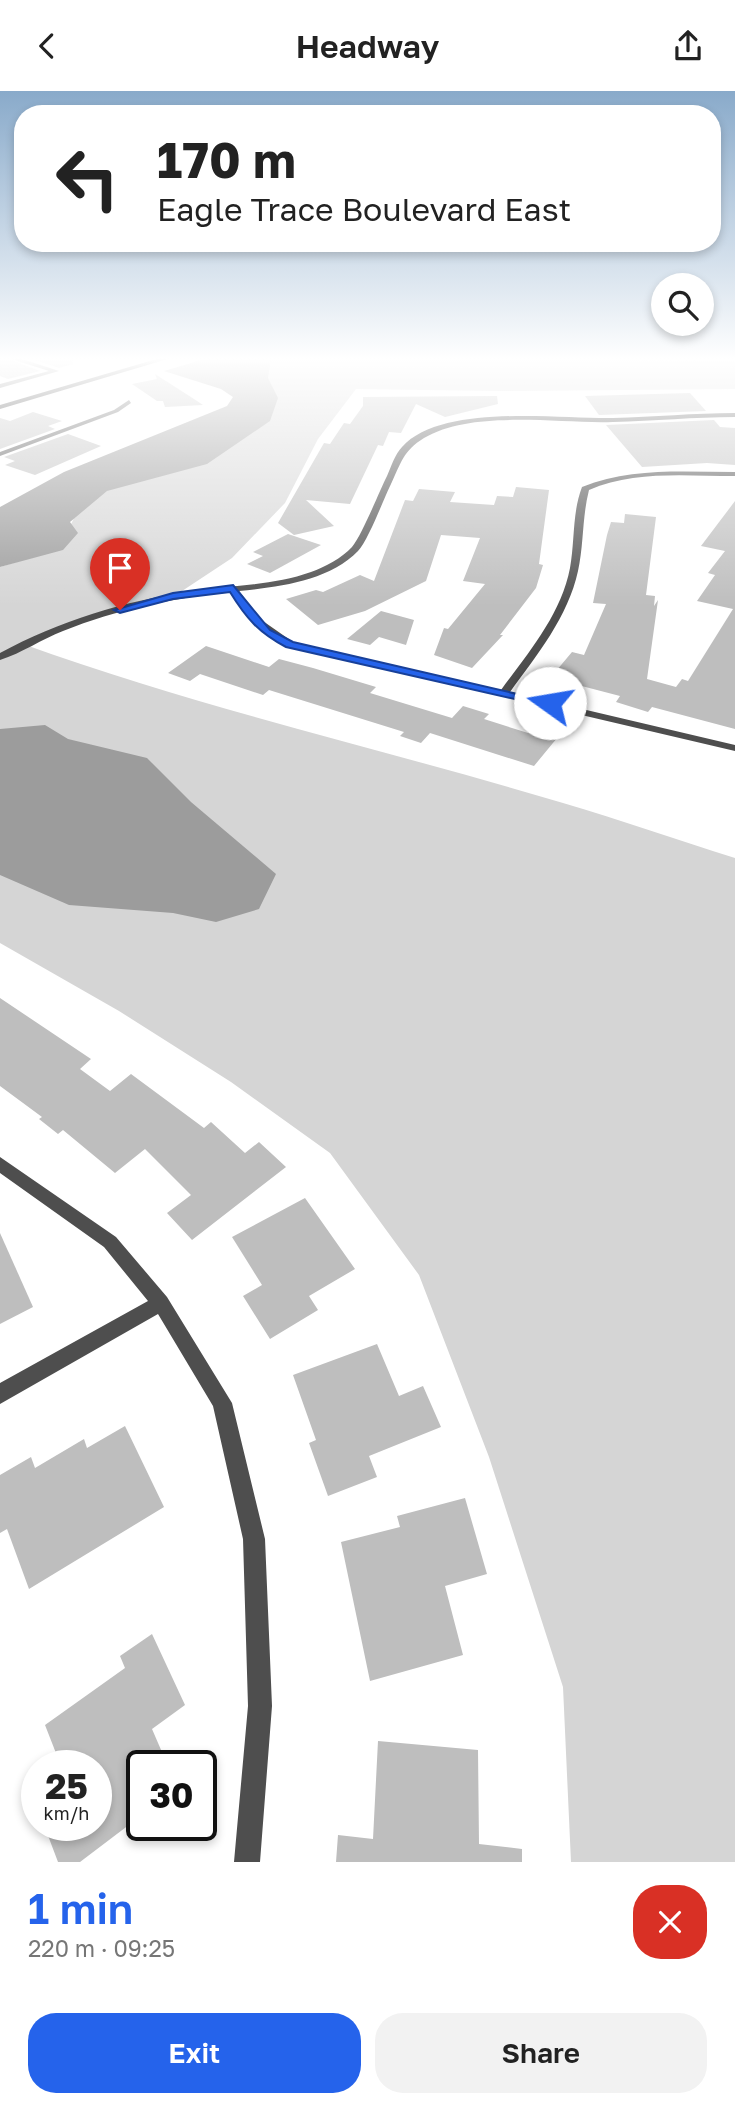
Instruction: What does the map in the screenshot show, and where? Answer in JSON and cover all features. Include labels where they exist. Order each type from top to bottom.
[{"type":"street","points":[[0,454],[36,441]]},
{"type":"street","points":[[0,657],[56,630],[120,610],[173,596],[290,580],[320,572],[343,561],[356,548],[404,449],[414,441]]},
{"type":"street","points":[[504,692],[557,619],[574,570],[580,506],[585,489],[597,482],[620,477],[735,474]]},
{"type":"street","points":[[233,588],[251,617],[266,632],[290,644],[735,748]]},
{"type":"street","points":[[0,1164],[110,1242],[161,1303],[222,1403],[254,1539],[260,1706],[247,1862]]},
{"type":"street","points":[[0,1394],[161,1303]]},
{"type":"shaded area","points":[[141,441],[241,441],[207,464],[107,491],[70,522],[78,533],[63,550],[0,567],[0,507],[64,472]]},
{"type":"shaded area","points":[[177,441],[317,441],[285,503],[232,558],[179,593],[123,606],[23,644],[157,688],[563,803],[735,858],[735,1862],[571,1862],[563,1687],[489,1457],[419,1275],[330,1153],[231,1082],[119,1011],[0,943],[0,567],[59,549],[91,483]]},
{"type":"shaded area","points":[[45,725],[68,739],[147,758],[191,802],[276,874],[259,909],[216,922],[173,913],[69,905],[0,875],[0,729]]},
{"type":"building","points":[[0,441],[23,441],[0,449]]},
{"type":"building","points":[[50,441],[86,441],[101,446],[35,475],[5,465],[15,461],[4,457]]},
{"type":"building","points":[[332,441],[385,441],[383,446],[378,445],[350,504],[306,500],[334,526],[294,535],[278,523],[324,443],[330,444]]},
{"type":"building","points":[[619,441],[735,441],[735,465],[707,463],[642,467]]},
{"type":"building","points":[[516,487],[549,490],[539,564],[543,565],[536,588],[500,635],[503,635],[472,668],[434,655],[444,628],[448,629],[485,584],[463,581],[480,538],[441,535],[426,581],[365,611],[318,625],[286,599],[316,590],[323,592],[360,575],[374,581],[405,500],[413,501],[419,489],[455,492],[450,502],[494,505],[497,496],[513,497]]},
{"type":"building","points":[[735,501],[735,729],[652,707],[648,712],[616,702],[620,696],[574,684],[570,690],[546,683],[572,652],[584,655],[606,604],[593,603],[607,535],[611,522],[624,523],[625,514],[656,517],[646,595],[655,596],[654,606],[658,600],[647,679],[676,687],[682,679],[688,681],[733,609],[697,601],[715,575],[708,573],[725,551],[701,546]]},
{"type":"building","points":[[288,534],[321,545],[270,573],[247,564],[263,556],[253,552]]},
{"type":"building","points":[[381,611],[414,620],[406,645],[379,637],[370,645],[347,639]]},
{"type":"building","points":[[206,646],[269,667],[279,659],[313,668],[376,687],[370,693],[452,718],[463,706],[489,714],[484,719],[528,733],[535,724],[562,732],[534,766],[430,733],[421,743],[400,736],[404,732],[269,690],[263,695],[200,674],[190,681],[168,673]]},
{"type":"building","points":[[0,998],[91,1059],[80,1069],[110,1091],[131,1074],[204,1128],[211,1122],[245,1153],[259,1142],[286,1167],[192,1240],[167,1213],[191,1195],[145,1149],[115,1173],[63,1130],[58,1134],[39,1119],[42,1117],[0,1086]]},
{"type":"building","points":[[305,1198],[355,1269],[309,1296],[318,1310],[270,1339],[243,1296],[262,1285],[232,1237]]},
{"type":"building","points":[[0,1233],[33,1307],[0,1324]]},
{"type":"building","points":[[377,1344],[399,1396],[423,1386],[441,1427],[369,1456],[377,1477],[328,1496],[309,1443],[316,1440],[293,1375]]},
{"type":"building","points":[[125,1426],[164,1507],[29,1589],[7,1529],[0,1533],[0,1475],[31,1457],[35,1468],[84,1439],[87,1448]]},
{"type":"building","points":[[465,1498],[487,1574],[445,1586],[463,1655],[370,1681],[341,1542],[400,1527],[397,1516]]},
{"type":"building","points":[[152,1634],[185,1705],[152,1729],[161,1750],[126,1750],[126,1827],[112,1838],[112,1750],[55,1750],[45,1725],[125,1668],[120,1656]]},
{"type":"building","points":[[378,1741],[478,1750],[479,1844],[522,1849],[522,1862],[336,1862],[338,1835],[373,1839]]},
{"type":"building","points":[[50,1841],[108,1841],[80,1862],[58,1862]]},
{"type":"route","points":[[120,610],[173,596],[233,588],[251,617],[266,632],[290,644],[550,703]]}]
